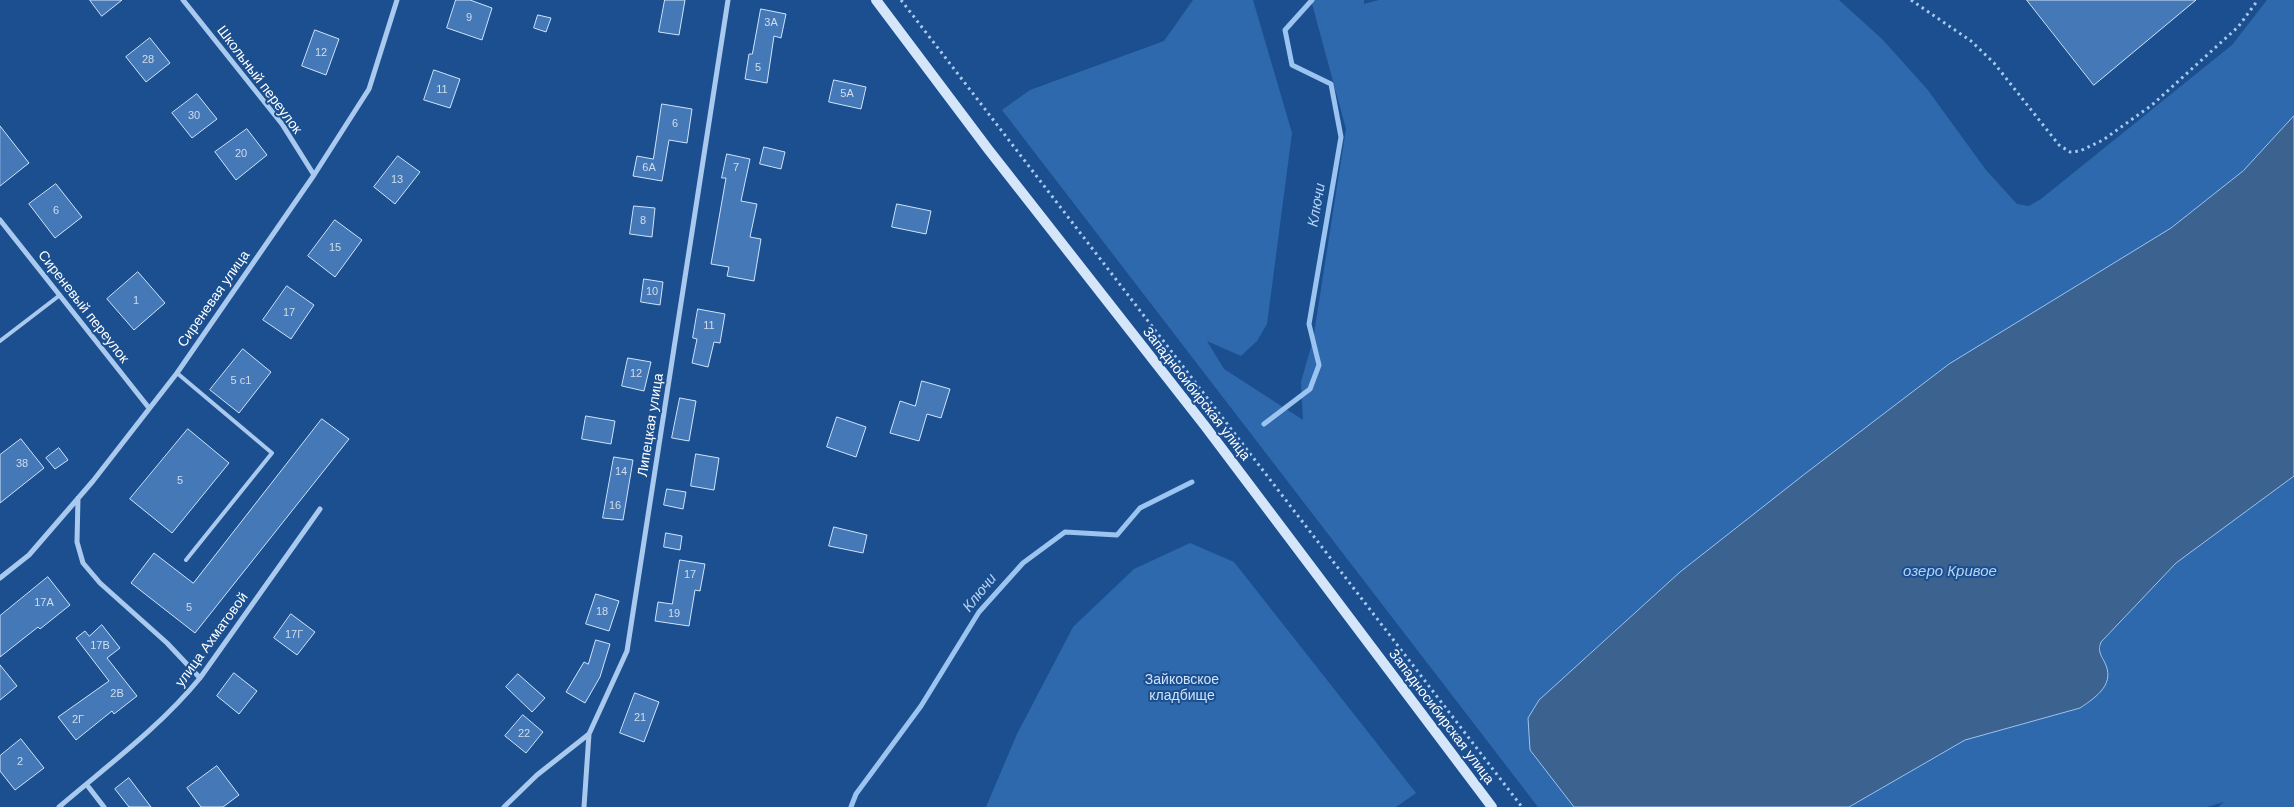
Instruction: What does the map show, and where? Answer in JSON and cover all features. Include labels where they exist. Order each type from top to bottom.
[{"type":"main road","name":"Западносибирская улица","points":[[876,0],[988,149],[1205,426],[1492,807]]},
{"type":"street","name":"Школьный переулок","points":[[183,0],[282,124],[314,175]]},
{"type":"street","name":"Сиреневая улица","points":[[0,578],[29,554],[78,498],[177,373],[314,175],[368,89],[398,0]]},
{"type":"street","name":"Липецкая улица","points":[[504,807],[537,774],[589,734],[627,651],[728,0]]},
{"type":"street","name":"Сиреневый переулок","points":[[0,220],[149,408]]},
{"type":"street","points":[[78,498],[77,542],[83,563],[100,583],[167,643],[200,678]]},
{"type":"street","name":"улица Ахматовой","points":[[59,807],[87,785],[183,699],[200,678],[320,509]]},
{"type":"street","points":[[584,807],[589,734]]},
{"type":"street","points":[[87,785],[104,807]]},
{"type":"lane","points":[[0,341],[60,295]]},
{"type":"lane","points":[[177,373],[272,453],[186,560]]},
{"type":"path","points":[[901,0],[1522,807]]},
{"type":"path","points":[[1911,0],[1970,40],[1994,63],[2059,145],[2070,152],[2080,152],[2103,140],[2152,105],[2238,27],[2258,0]]},
{"type":"green space","points":[[1193,0],[1253,0],[1292,133],[1267,324],[1257,341],[1241,356],[1207,341],[1224,369],[1303,420],[1301,382],[1313,340],[1346,129],[1311,0],[1364,0],[1364,4],[1379,0],[1839,0],[1883,40],[1927,89],[1986,170],[2017,204],[2029,206],[2041,199],[2232,45],[2267,0],[2294,0],[2294,116],[2243,171],[2171,228],[1949,364],[1680,572],[1586,657],[1530,750],[1574,807],[1538,807],[1002,110],[1030,90],[1164,41]]},
{"type":"green space","points":[[2294,476],[2294,807],[2218,807],[2224,802],[2207,807],[1849,807],[1965,740],[2080,708],[2106,664],[2100,653],[2101,642],[2176,563]]},
{"type":"green space","name":"Зайковское кладбище","points":[[1190,543],[1234,562],[1416,793],[1396,807],[986,807],[1017,734],[1073,627],[1134,569]]},
{"type":"water","name":"озеро Кривое","points":[[2294,116],[2294,476],[2176,563],[2101,642],[2100,652],[2108,676],[2099,694],[2080,708],[1965,740],[1849,807],[1574,807],[1530,750],[1528,718],[1539,700],[1680,572],[1806,473],[1949,364],[2171,228],[2243,171]]},
{"type":"building","points":[[90,0],[122,0],[102,16]]},
{"type":"building","points":[[456,0],[470,0],[492,8],[482,40],[447,28]]},
{"type":"building","points":[[665,0],[685,0],[679,35],[659,32]]},
{"type":"building","points":[[2027,0],[2196,0],[2094,85]]},
{"type":"building","points":[[761,9],[786,14],[781,38],[774,36],[767,83],[745,79],[749,54],[752,54]]},
{"type":"building","points":[[538,15],[551,18],[546,32],[534,28]]},
{"type":"building","points":[[315,30],[339,39],[326,75],[302,66]]},
{"type":"building","points":[[150,38],[170,63],[146,82],[126,57]]},
{"type":"building","points":[[434,70],[460,79],[450,108],[424,100]]},
{"type":"building","points":[[834,80],[866,87],[861,109],[829,102]]},
{"type":"building","points":[[197,94],[217,119],[192,138],[172,113]]},
{"type":"building","points":[[662,104],[692,109],[687,143],[669,140],[662,181],[633,176],[637,156],[653,159]]},
{"type":"building","points":[[0,126],[29,163],[0,186]]},
{"type":"building","points":[[247,129],[267,155],[236,180],[215,152]]},
{"type":"building","points":[[764,147],[785,152],[781,169],[760,164]]},
{"type":"building","points":[[727,154],[750,159],[741,201],[757,204],[750,237],[761,239],[754,281],[727,276],[729,267],[711,264],[726,178],[722,178]]},
{"type":"building","points":[[398,156],[420,172],[395,204],[374,187]]},
{"type":"building","points":[[56,184],[82,217],[55,238],[29,204]]},
{"type":"building","points":[[897,204],[931,211],[926,234],[892,227]]},
{"type":"building","points":[[634,206],[655,208],[652,237],[630,234]]},
{"type":"building","points":[[335,220],[362,240],[335,277],[308,256]]},
{"type":"building","points":[[138,272],[165,303],[134,330],[107,299]]},
{"type":"building","points":[[644,279],[663,282],[660,305],[641,302]]},
{"type":"building","points":[[287,286],[314,305],[291,339],[263,320]]},
{"type":"building","points":[[698,309],[725,314],[720,343],[714,342],[708,367],[692,363],[697,339],[693,338]]},
{"type":"building","points":[[243,349],[271,372],[239,413],[210,390]]},
{"type":"building","points":[[628,358],[651,362],[644,391],[622,386]]},
{"type":"building","points":[[922,381],[950,389],[941,418],[927,414],[919,441],[890,433],[900,401],[915,406]]},
{"type":"building","points":[[680,398],[696,401],[689,441],[672,438]]},
{"type":"building","points":[[586,416],[615,421],[611,444],[582,439]]},
{"type":"building","points":[[837,417],[866,427],[856,457],[827,447]]},
{"type":"building","points":[[322,419],[349,439],[195,633],[131,583],[154,553],[193,583]]},
{"type":"building","points":[[188,429],[229,463],[172,533],[130,499]]},
{"type":"building","points":[[21,439],[44,468],[0,503],[0,455]]},
{"type":"building","points":[[59,448],[68,460],[55,469],[46,458]]},
{"type":"building","points":[[696,454],[719,458],[714,490],[691,486]]},
{"type":"building","points":[[614,457],[633,460],[623,520],[603,518]]},
{"type":"building","points":[[667,489],[686,492],[683,509],[664,505]]},
{"type":"building","points":[[834,527],[867,535],[863,553],[829,546]]},
{"type":"building","points":[[666,533],[682,536],[680,550],[664,547]]},
{"type":"building","points":[[680,560],[705,564],[700,591],[695,590],[689,626],[655,621],[658,602],[672,604]]},
{"type":"building","points":[[48,577],[70,605],[0,657],[0,616]]},
{"type":"building","points":[[596,594],[619,601],[609,631],[586,624]]},
{"type":"building","points":[[291,614],[315,632],[297,655],[274,638]]},
{"type":"building","points":[[102,625],[120,648],[107,658],[137,696],[114,714],[112,711],[76,740],[58,717],[109,681],[76,638],[85,631],[89,636]]},
{"type":"building","points":[[596,640],[610,644],[600,677],[585,703],[566,692],[584,662],[588,664]]},
{"type":"building","points":[[0,665],[17,686],[0,700]]},
{"type":"building","points":[[234,673],[257,691],[239,714],[217,696]]},
{"type":"building","points":[[518,674],[545,698],[532,712],[506,687]]},
{"type":"building","points":[[635,693],[659,702],[644,742],[620,733]]},
{"type":"building","points":[[523,715],[543,732],[526,753],[505,736]]},
{"type":"building","points":[[21,739],[44,768],[15,790],[0,771],[0,756]]},
{"type":"building","points":[[217,766],[239,795],[223,807],[201,807],[187,788]]},
{"type":"building","points":[[129,778],[151,807],[129,807],[115,789]]},
{"type":"waterway","name":"Ключи","points":[[1264,424],[1310,389],[1319,365],[1309,324],[1341,137],[1331,84],[1292,65],[1285,30],[1312,0]]},
{"type":"waterway","name":"Ключи","points":[[851,807],[856,794],[921,706],[979,612],[1023,563],[1065,532],[1117,535],[1140,508],[1192,482]]}]
